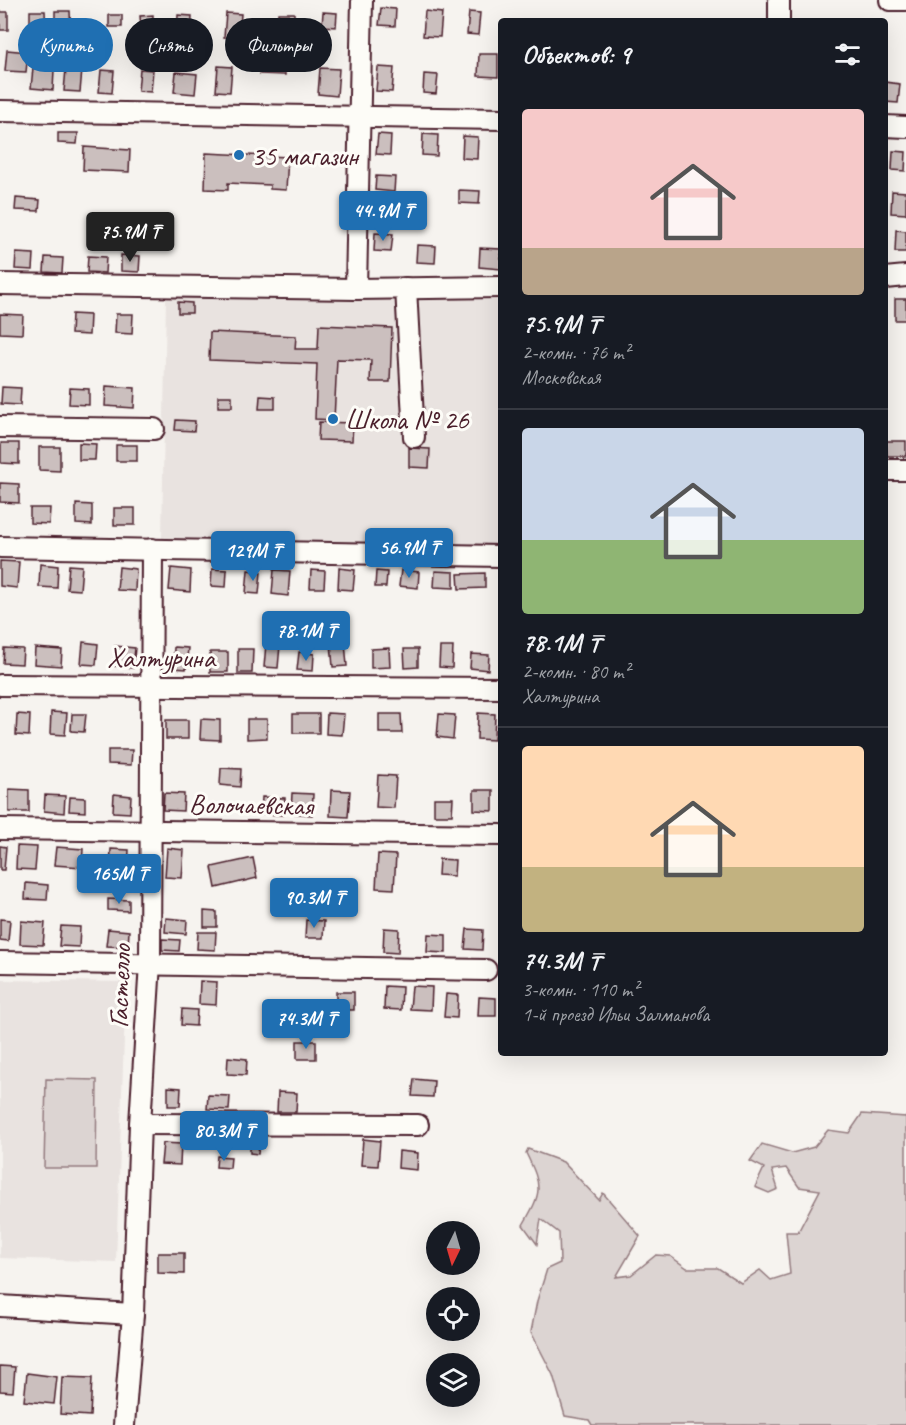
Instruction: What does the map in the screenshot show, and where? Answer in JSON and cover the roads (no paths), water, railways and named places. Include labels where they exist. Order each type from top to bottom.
[{"type":"street","points":[[356,289],[362,0]]},
{"type":"street","points":[[779,0],[779,18]]},
{"type":"street","points":[[890,0],[906,0]]},
{"type":"street","points":[[0,111],[498,119]]},
{"type":"street","points":[[888,126],[906,127]]},
{"type":"street","points":[[888,278],[906,276]]},
{"type":"street","points":[[0,284],[356,289],[498,287]]},
{"type":"street","points":[[406,288],[414,437]]},
{"type":"street","points":[[0,427],[154,429]]},
{"type":"street","points":[[888,470],[906,470]]},
{"type":"street","points":[[0,546],[498,556]]},
{"type":"street","name":"Гастелло","points":[[124,1425],[133,1314],[140,1124],[150,963],[152,549]]},
{"type":"street","name":"Халтурина","points":[[0,685],[498,688]]},
{"type":"street","name":"Волочаевская","points":[[0,829],[498,836]]},
{"type":"street","points":[[0,962],[486,970]]},
{"type":"street","points":[[140,1124],[418,1125]]},
{"type":"street","points":[[0,1306],[133,1314]]},
{"type":"place","name":"35 магазин","points":[[239,155]]},
{"type":"place","name":"Школа № 26","points":[[333,419]]}]
